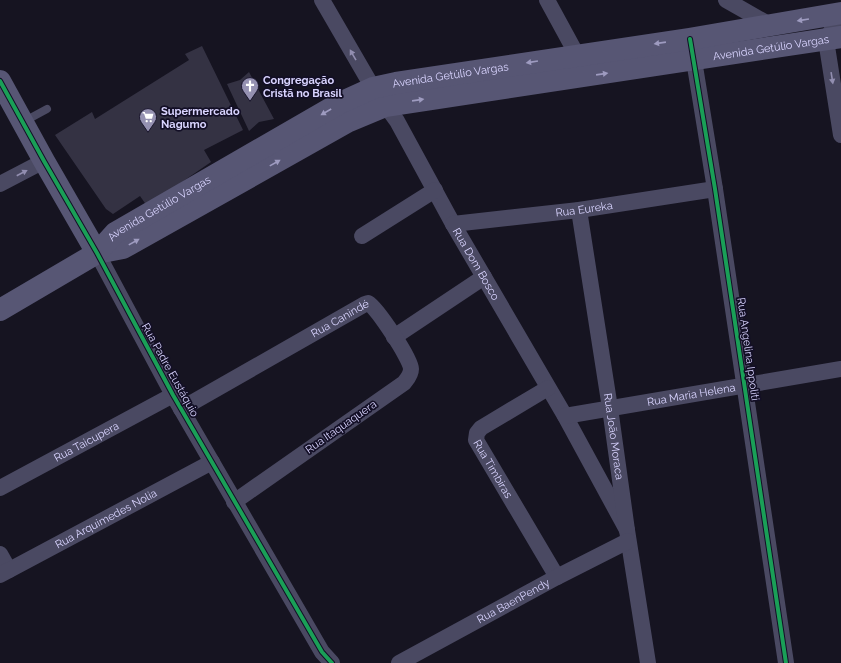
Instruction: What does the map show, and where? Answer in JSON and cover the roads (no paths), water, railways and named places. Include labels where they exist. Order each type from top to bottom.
[{"type":"main road","name":"Avenida Getúlio Vargas","points":[[97,253],[115,233],[333,107],[353,96],[373,88],[396,82],[690,39],[841,14]]},
{"type":"main road","name":"Avenida Getúlio Vargas","points":[[97,253],[123,248],[349,121],[385,106],[834,38]]},
{"type":"main road","name":"Rua Padre Eustáquio","points":[[0,81],[97,253]]},
{"type":"main road","points":[[2,305],[97,253]]},
{"type":"street","name":"Rua Dom Bosco","points":[[322,0],[373,88],[397,121],[453,224],[565,416],[628,535]]},
{"type":"street","points":[[547,0],[577,55],[580,77]]},
{"type":"street","points":[[726,0],[770,25]]},
{"type":"street","points":[[841,14],[834,38],[841,135]]},
{"type":"street","name":"Rua Angelina Ippoliti","points":[[690,39],[715,189],[786,663]]},
{"type":"street","points":[[0,184],[44,161]]},
{"type":"street","name":"Rua Eureka","points":[[453,224],[580,210],[715,189]]},
{"type":"street","points":[[362,236],[435,190]]},
{"type":"street","name":"Rua João Moraca","points":[[580,210],[648,663]]},
{"type":"street","name":"Rua Padre Eustáquio","points":[[97,253],[177,402],[326,659]]},
{"type":"street","points":[[394,337],[484,277]]},
{"type":"street","name":"Rua Canindé","points":[[177,402],[365,304],[373,307],[394,337]]},
{"type":"street","name":"Rua Itaquaquera","points":[[234,502],[404,383],[410,376],[411,369],[394,337]]},
{"type":"street","name":"Rua Maria Helena","points":[[565,416],[841,369]]},
{"type":"street","name":"Rua Timbiras","points":[[548,388],[482,428],[477,433],[476,440],[557,577]]},
{"type":"street","name":"Rua Taicupera","points":[[0,488],[177,402]]},
{"type":"street","name":"Rua Arquimedes Nolia","points":[[5,572],[212,462]]},
{"type":"street","name":"Rua BaenPendy","points":[[399,663],[557,577],[628,535]]},
{"type":"street","points":[[0,554],[5,572]]},
{"type":"lane","points":[[23,122],[47,109]]},
{"type":"place","name":"Congregação Cristã no Brasil","points":[[250,101]]},
{"type":"place","name":"Supermercado Nagumo","points":[[148,132]]}]
